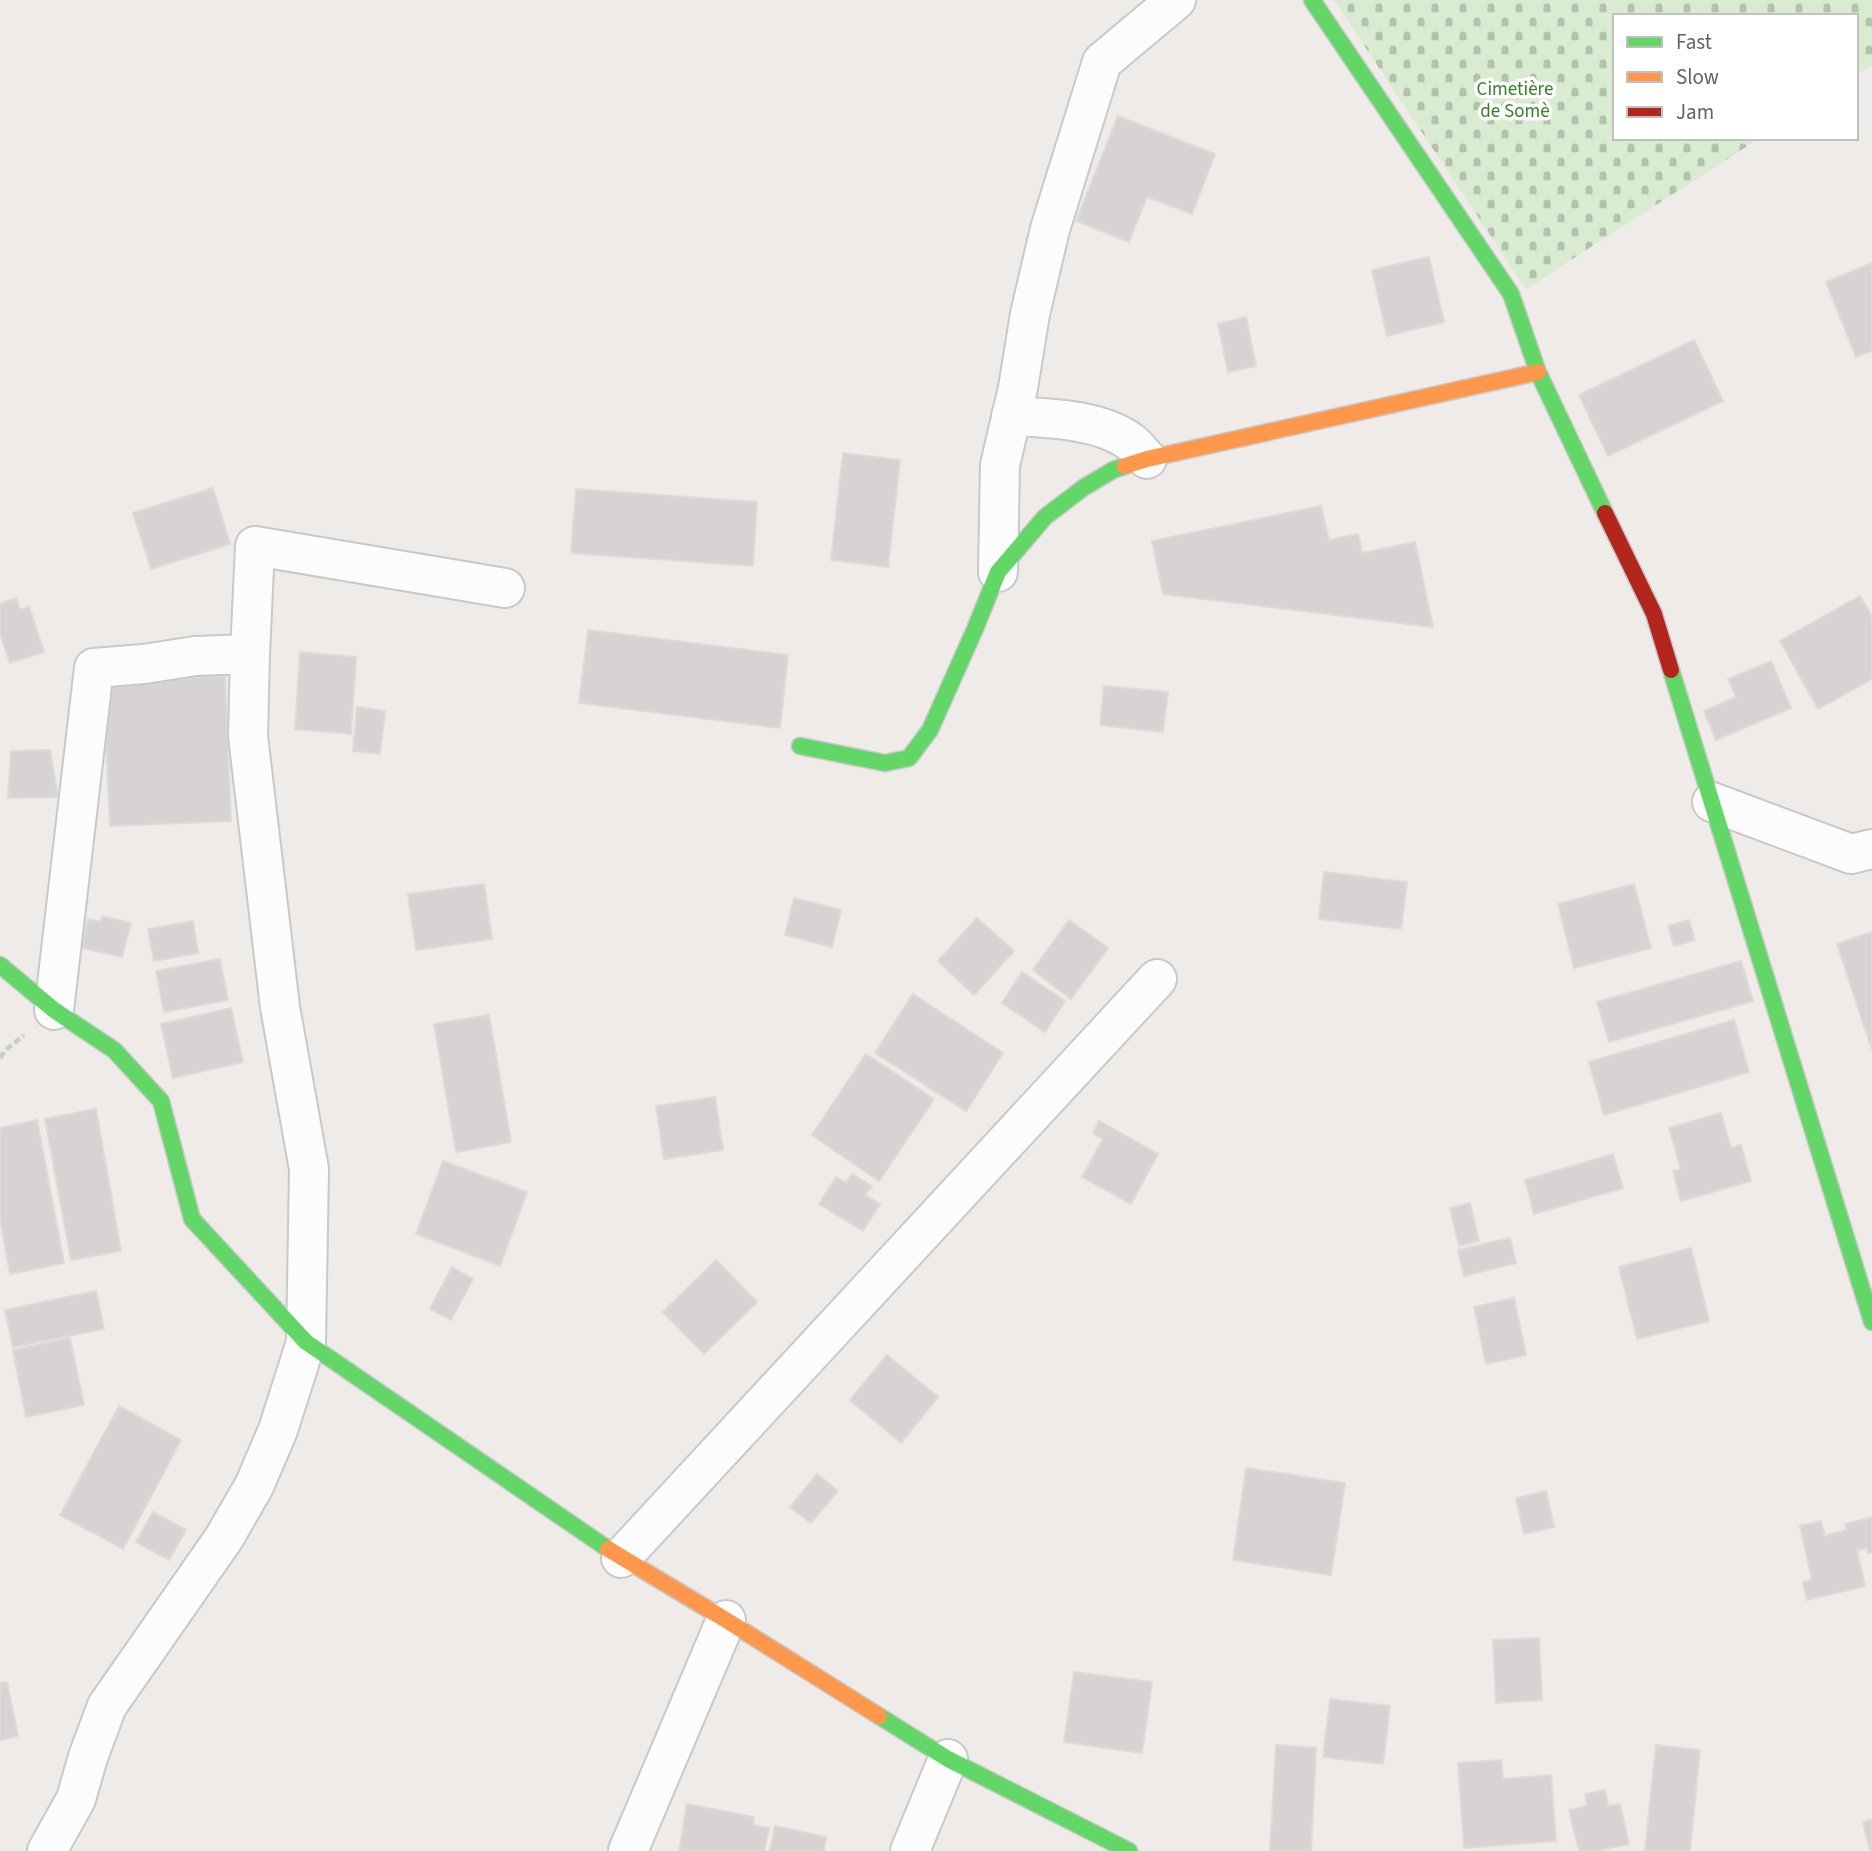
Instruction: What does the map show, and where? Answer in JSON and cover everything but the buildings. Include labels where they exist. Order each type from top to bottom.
[{"type":"street","points":[[998,572],[1000,466],[1050,229],[1102,62],[1176,0]]},
{"type":"street","points":[[1319,3],[1510,294],[1538,372],[1654,614],[1872,1322]]},
{"type":"street","points":[[800,746],[886,764],[909,758],[930,730],[998,572],[1045,517],[1083,488],[1113,470],[1147,459],[1538,372]]},
{"type":"street","points":[[1011,416],[1063,420],[1107,429],[1132,443],[1147,459]]},
{"type":"street","points":[[47,1851],[76,1799],[107,1706],[224,1538],[254,1486],[278,1430],[306,1342],[309,1169],[280,1007],[248,736],[255,546],[505,588]]},
{"type":"street","points":[[54,1010],[94,668],[195,656],[250,654]]},
{"type":"street","points":[[1712,802],[1851,854],[1872,849]]},
{"type":"street","points":[[0,965],[54,1010],[114,1049],[161,1101],[192,1219],[306,1342],[621,1558],[726,1620],[948,1759],[1129,1851]]},
{"type":"street","points":[[621,1558],[1157,979]]},
{"type":"street","points":[[628,1851],[726,1620]]},
{"type":"street","points":[[910,1851],[948,1759]]},
{"type":"green space","name":"Cimetière de Somè","points":[[1334,0],[1872,0],[1872,66],[1858,75],[1858,14],[1613,14],[1613,140],[1757,140],[1526,289]]},
{"type":"traffic: fast","points":[[1312,0],[1511,294],[1538,372],[1605,513]]},
{"type":"traffic: fast","points":[[800,746],[885,763],[909,758],[930,730],[998,572],[1045,517],[1083,488],[1125,466]]},
{"type":"traffic: fast","points":[[1671,670],[1872,1322]]},
{"type":"traffic: fast","points":[[0,965],[54,1010],[114,1050],[161,1101],[192,1219],[306,1342],[608,1549]]},
{"type":"traffic: fast","points":[[879,1716],[948,1759],[1129,1851]]},
{"type":"traffic: slow","points":[[1125,466],[1538,372]]},
{"type":"traffic: slow","points":[[608,1549],[879,1716]]},
{"type":"traffic: jam","points":[[1605,513],[1654,614],[1671,670]]}]
